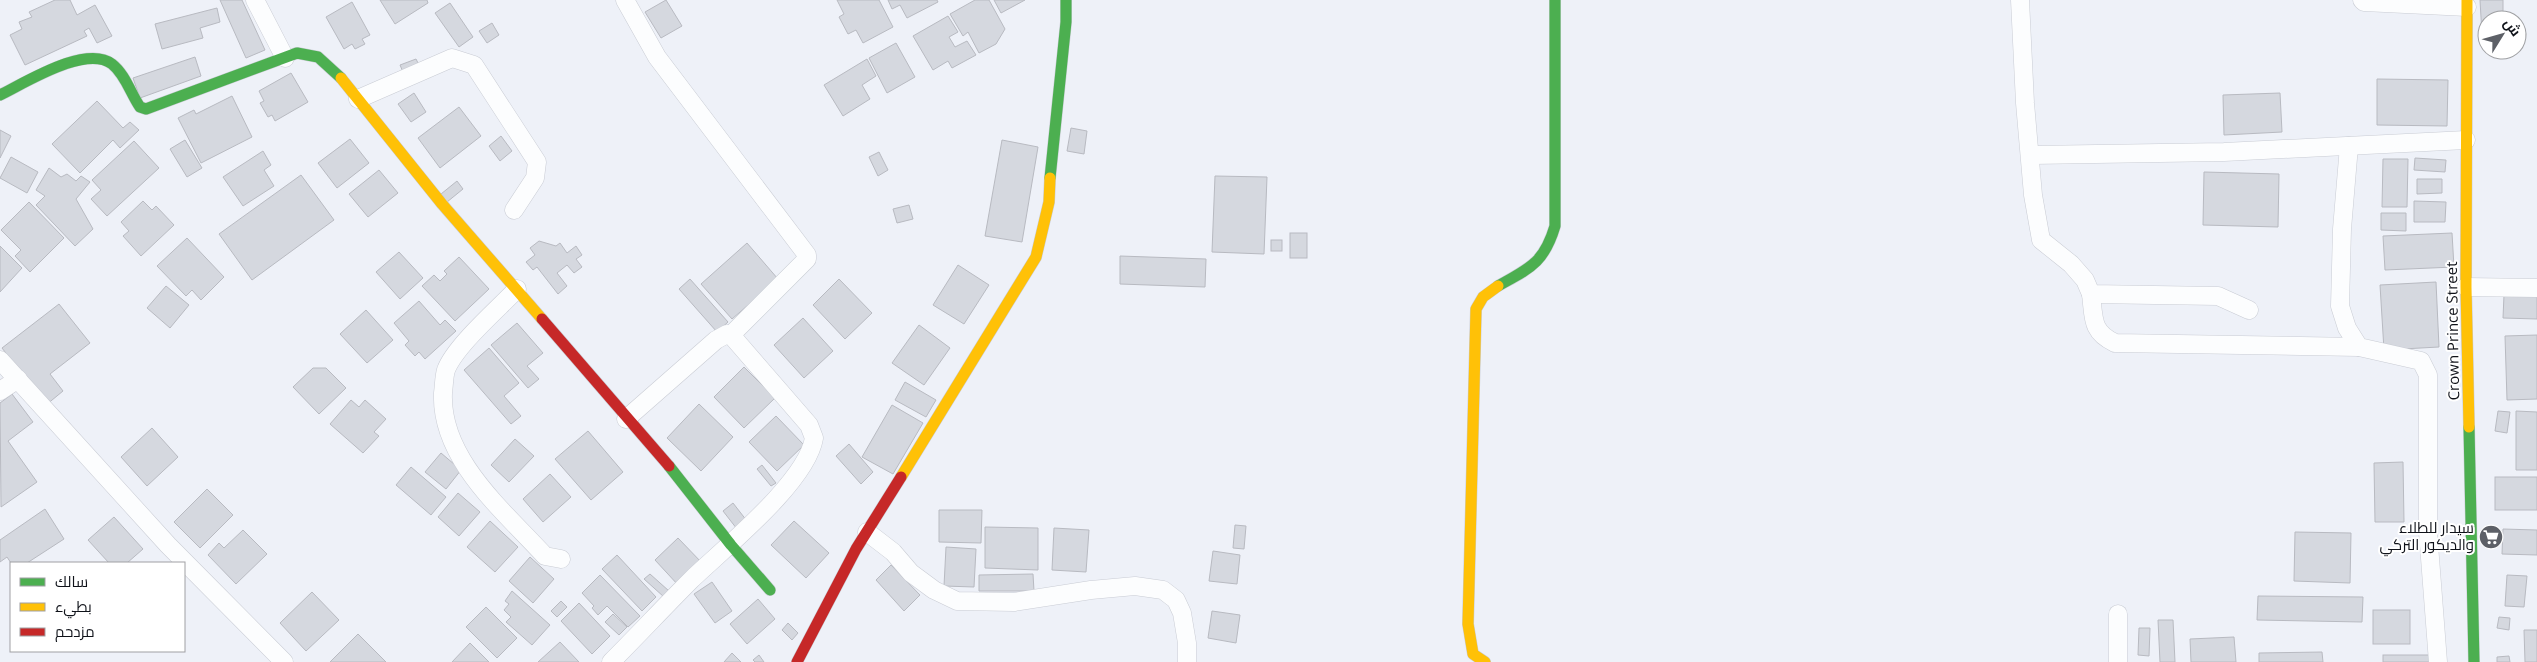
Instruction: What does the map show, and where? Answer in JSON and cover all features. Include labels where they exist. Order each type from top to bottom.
[{"type":"street","points":[[254,0],[284,58]]},
{"type":"street","points":[[625,0],[657,57],[808,255],[807,259],[731,335]]},
{"type":"street","points":[[796,662],[867,532],[1036,257],[1049,202],[1053,135],[1066,22],[1066,0]]},
{"type":"street","points":[[1485,662],[1473,654],[1468,624],[1476,309],[1480,300],[1487,294],[1533,267],[1545,256],[1552,242],[1555,226],[1555,0]]},
{"type":"street","points":[[2020,0],[2025,103],[2033,195],[2041,240],[2071,264],[2085,280],[2091,294],[2094,324],[2102,337],[2115,343],[2358,347],[2420,361],[2428,375],[2428,532],[2438,662]]},
{"type":"street","points":[[2362,0],[2364,2],[2467,4]]},
{"type":"street","name":"Crown Prince Street","points":[[2467,4],[2466,287],[2474,662]]},
{"type":"street","points":[[0,95],[72,61],[102,58],[112,64],[140,107],[146,109],[284,58],[309,52],[320,57],[334,70],[442,204],[626,419],[675,473],[731,546],[770,590]]},
{"type":"street","points":[[358,99],[452,58],[474,65],[537,162],[534,178],[514,210]]},
{"type":"street","points":[[2030,156],[2224,152],[2466,140]]},
{"type":"street","points":[[2350,146],[2342,229],[2340,306],[2347,328],[2358,347]]},
{"type":"street","points":[[2466,287],[2537,288]]},
{"type":"street","points":[[517,290],[463,346],[446,370],[443,405],[444,422],[458,454],[470,473],[545,556],[561,559]]},
{"type":"street","points":[[2091,294],[2218,296],[2249,310]]},
{"type":"street","points":[[611,662],[692,580],[731,546],[795,477],[814,438],[810,424],[731,335],[723,334],[626,419]]},
{"type":"street","points":[[0,360],[185,562]]},
{"type":"street","points":[[0,391],[18,379]]},
{"type":"street","points":[[867,532],[893,552],[911,573],[934,590],[957,601],[1014,602],[1091,590],[1136,586],[1162,590],[1176,600],[1182,613],[1187,643],[1187,662]]},
{"type":"street","points":[[185,562],[284,662]]},
{"type":"street","points":[[2118,614],[2118,662]]},
{"type":"building","points":[[55,0],[70,0],[77,15],[95,5],[112,36],[97,43],[89,28],[84,31],[87,36],[25,65],[10,35],[22,29],[19,22],[32,17],[29,12]]},
{"type":"building","points":[[220,0],[242,0],[265,50],[246,58]]},
{"type":"building","points":[[380,0],[427,0],[428,3],[395,24]]},
{"type":"building","points":[[666,0],[682,26],[661,38],[645,12]]},
{"type":"building","points":[[837,0],[879,0],[893,27],[863,43],[856,30],[848,34],[839,17],[844,14]]},
{"type":"building","points":[[888,0],[937,0],[938,2],[907,18],[900,5],[892,9]]},
{"type":"building","points":[[975,0],[989,0],[1005,29],[996,44],[979,53],[968,32],[963,36],[950,14]]},
{"type":"building","points":[[994,0],[1025,0],[1001,13]]},
{"type":"building","points":[[2480,0],[2503,0],[2503,10],[2481,10]]},
{"type":"building","points":[[352,2],[370,35],[362,39],[365,44],[355,49],[352,44],[344,49],[326,17]]},
{"type":"building","points":[[450,3],[473,37],[459,47],[435,13]]},
{"type":"building","points":[[217,8],[220,22],[200,28],[203,38],[162,49],[155,24]]},
{"type":"building","points":[[948,16],[958,32],[949,37],[955,47],[967,41],[976,55],[952,68],[948,61],[933,70],[913,36]]},
{"type":"building","points":[[492,23],[499,35],[487,43],[479,31]]},
{"type":"building","points":[[896,43],[915,77],[887,93],[869,58]]},
{"type":"building","points":[[195,57],[201,76],[140,98],[133,78]]},
{"type":"building","points":[[416,59],[419,65],[403,72],[400,65]]},
{"type":"building","points":[[867,59],[876,76],[862,85],[870,99],[843,116],[824,85]]},
{"type":"building","points":[[291,73],[308,102],[275,121],[272,115],[268,117],[260,103],[264,101],[259,91]]},
{"type":"building","points":[[2377,79],[2448,80],[2447,126],[2377,125]]},
{"type":"building","points":[[414,93],[426,112],[411,122],[398,104]]},
{"type":"building","points":[[2280,93],[2282,132],[2224,135],[2223,95]]},
{"type":"building","points":[[232,96],[252,137],[201,163],[178,118],[194,110],[196,114]]},
{"type":"building","points":[[97,101],[123,128],[130,122],[139,130],[120,148],[113,140],[80,173],[52,144]]},
{"type":"building","points":[[459,107],[481,136],[440,168],[418,138]]},
{"type":"building","points":[[1071,128],[1087,131],[1084,154],[1067,151]]},
{"type":"building","points":[[0,130],[11,136],[0,158]]},
{"type":"building","points":[[501,136],[512,151],[500,161],[489,146]]},
{"type":"building","points":[[350,139],[369,163],[337,188],[318,163]]},
{"type":"building","points":[[185,140],[202,168],[187,177],[170,149]]},
{"type":"building","points":[[1002,140],[1038,147],[1022,242],[985,236]]},
{"type":"building","points":[[134,141],[159,168],[107,216],[91,199],[101,190],[92,180]]},
{"type":"building","points":[[263,151],[271,165],[264,170],[274,186],[243,206],[223,177]]},
{"type":"building","points":[[879,152],[888,170],[878,176],[869,157]]},
{"type":"building","points":[[11,157],[38,172],[27,193],[0,178]]},
{"type":"building","points":[[2415,158],[2446,160],[2445,172],[2414,170]]},
{"type":"building","points":[[2383,159],[2408,159],[2407,207],[2382,207]]},
{"type":"building","points":[[49,168],[61,177],[67,174],[76,181],[81,176],[90,182],[76,199],[93,229],[75,246],[36,205],[45,196],[36,190]]},
{"type":"building","points":[[379,170],[398,193],[368,217],[349,194]]},
{"type":"building","points":[[2204,172],[2279,174],[2278,227],[2203,225]]},
{"type":"building","points":[[301,175],[334,220],[252,280],[219,234]]},
{"type":"building","points":[[1215,176],[1267,177],[1264,254],[1212,252]]},
{"type":"building","points":[[2417,179],[2442,179],[2442,193],[2417,194]]},
{"type":"building","points":[[457,181],[463,189],[447,202],[441,194]]},
{"type":"building","points":[[143,201],[152,210],[156,206],[174,225],[141,256],[123,236],[129,231],[121,222]]},
{"type":"building","points":[[2414,201],[2446,202],[2445,222],[2414,222]]},
{"type":"building","points":[[29,202],[64,238],[30,272],[15,256],[21,250],[1,230]]},
{"type":"building","points":[[909,205],[913,219],[897,223],[893,209]]},
{"type":"building","points":[[2381,213],[2406,213],[2406,231],[2381,230]]},
{"type":"building","points":[[1290,233],[1307,233],[1307,258],[1290,258]]},
{"type":"building","points":[[2452,233],[2454,267],[2385,270],[2383,236]]},
{"type":"building","points":[[187,238],[224,277],[201,300],[192,290],[186,296],[157,266]]},
{"type":"building","points":[[1271,240],[1282,240],[1282,251],[1271,251]]},
{"type":"building","points":[[539,241],[556,246],[560,243],[567,253],[576,246],[582,255],[576,259],[582,267],[574,273],[567,265],[557,273],[567,286],[558,294],[537,267],[533,270],[526,262],[535,255],[530,248]]},
{"type":"building","points":[[747,243],[778,279],[732,319],[701,284]]},
{"type":"building","points":[[0,246],[22,268],[0,292]]},
{"type":"building","points":[[399,252],[423,278],[400,299],[376,272]]},
{"type":"building","points":[[1120,256],[1206,259],[1205,287],[1120,284]]},
{"type":"building","points":[[459,257],[489,289],[455,321],[422,286],[434,275],[440,281],[447,274],[444,271]]},
{"type":"building","points":[[958,265],[989,285],[964,324],[933,305]]},
{"type":"building","points":[[690,279],[728,322],[717,332],[679,289]]},
{"type":"building","points":[[839,279],[872,313],[845,339],[813,305]]},
{"type":"building","points":[[2436,282],[2439,347],[2384,350],[2380,285]]},
{"type":"building","points":[[166,286],[189,305],[170,328],[147,308]]},
{"type":"building","points":[[2504,295],[2537,296],[2537,319],[2503,318]]},
{"type":"building","points":[[419,301],[440,325],[445,320],[456,331],[425,359],[419,352],[415,356],[405,345],[409,341],[394,323]]},
{"type":"building","points":[[59,304],[90,343],[50,374],[63,391],[46,405],[2,348]]},
{"type":"building","points":[[366,310],[393,340],[367,363],[340,334]]},
{"type":"building","points":[[803,318],[833,351],[804,378],[774,345]]},
{"type":"building","points":[[517,323],[543,353],[527,366],[539,379],[528,388],[491,345]]},
{"type":"building","points":[[919,325],[950,348],[924,385],[892,363]]},
{"type":"building","points":[[2537,335],[2537,399],[2507,400],[2505,336]]},
{"type":"building","points":[[489,348],[519,383],[504,396],[521,416],[511,424],[464,370]]},
{"type":"building","points":[[744,367],[775,398],[744,428],[714,397]]},
{"type":"building","points":[[313,368],[326,368],[346,388],[319,414],[293,387]]},
{"type":"building","points":[[905,382],[936,400],[926,417],[895,400]]},
{"type":"building","points":[[12,394],[33,422],[8,441],[37,482],[1,507],[0,403]]},
{"type":"building","points":[[351,400],[359,407],[365,400],[386,419],[374,432],[379,436],[363,453],[330,424]]},
{"type":"building","points":[[699,404],[733,437],[701,471],[667,438]]},
{"type":"building","points":[[892,405],[923,423],[893,474],[862,457]]},
{"type":"building","points":[[2498,411],[2510,412],[2507,433],[2495,431]]},
{"type":"building","points":[[2516,411],[2537,412],[2537,470],[2516,470]]},
{"type":"building","points":[[776,416],[804,445],[777,471],[749,442]]},
{"type":"building","points":[[152,428],[178,457],[147,486],[121,457]]},
{"type":"building","points":[[588,431],[623,472],[591,500],[555,459]]},
{"type":"building","points":[[515,439],[534,456],[509,482],[491,465]]},
{"type":"building","points":[[849,444],[873,472],[861,484],[836,456]]},
{"type":"building","points":[[441,453],[461,470],[446,489],[425,472]]},
{"type":"building","points":[[2403,462],[2404,522],[2375,522],[2374,463]]},
{"type":"building","points":[[762,465],[776,483],[771,486],[757,469]]},
{"type":"building","points":[[411,467],[446,497],[431,515],[396,485]]},
{"type":"building","points":[[550,474],[571,497],[543,522],[523,499]]},
{"type":"building","points":[[2495,477],[2537,477],[2537,510],[2495,510]]},
{"type":"building","points":[[207,489],[233,515],[200,548],[174,522]]},
{"type":"building","points":[[458,493],[480,512],[459,536],[438,517]]},
{"type":"building","points":[[733,503],[747,521],[737,529],[723,511]]},
{"type":"building","points":[[45,509],[64,539],[29,562],[10,562],[7,557],[0,562],[0,540]]},
{"type":"building","points":[[939,510],[982,510],[981,543],[939,542]]},
{"type":"building","points":[[114,517],[143,549],[128,562],[108,562],[88,540]]},
{"type":"building","points":[[490,521],[518,547],[495,572],[467,547]]},
{"type":"building","points":[[794,521],[829,553],[806,578],[771,545]]},
{"type":"building","points":[[1235,525],[1246,526],[1244,549],[1233,548]]},
{"type":"building","points":[[985,527],[1038,528],[1038,570],[985,568]]},
{"type":"building","points":[[1054,528],[1089,530],[1086,572],[1052,570]]},
{"type":"building","points":[[2503,529],[2537,530],[2537,555],[2502,554]]},
{"type":"building","points":[[243,530],[267,554],[236,584],[208,555],[219,543],[224,548]]},
{"type":"building","points":[[2295,532],[2351,533],[2350,583],[2294,581]]},
{"type":"building","points":[[678,538],[703,564],[679,586],[655,560]]},
{"type":"building","points":[[946,547],[976,549],[974,587],[944,586]]},
{"type":"building","points":[[1213,551],[1240,555],[1237,584],[1209,581]]},
{"type":"building","points":[[617,555],[656,597],[642,611],[602,569]]},
{"type":"building","points":[[530,557],[554,579],[533,603],[509,581]]},
{"type":"building","points":[[891,565],[920,595],[904,611],[876,580]]},
{"type":"building","points":[[650,574],[669,591],[664,597],[644,579]]},
{"type":"building","points":[[1033,574],[1034,591],[979,591],[979,575]]},
{"type":"building","points":[[600,575],[640,616],[628,627],[607,606],[598,615],[592,608],[594,606],[582,593]]},
{"type":"building","points":[[2507,575],[2527,576],[2524,607],[2505,606]]},
{"type":"building","points":[[712,582],[732,611],[715,623],[694,594]]},
{"type":"building","points":[[512,591],[550,625],[532,645],[506,622],[511,617],[504,610],[509,604],[505,601]]},
{"type":"building","points":[[312,592],[339,620],[306,651],[280,623]]},
{"type":"building","points":[[2258,596],[2363,597],[2362,622],[2257,620]]},
{"type":"building","points":[[758,599],[775,619],[747,644],[730,624]]},
{"type":"building","points":[[561,601],[567,607],[557,617],[551,611]]},
{"type":"building","points":[[579,603],[610,636],[592,654],[561,621]]},
{"type":"building","points":[[486,607],[517,638],[497,658],[466,627]]},
{"type":"building","points":[[2373,610],[2410,610],[2410,644],[2373,644]]},
{"type":"building","points":[[1212,611],[1240,615],[1236,643],[1208,638]]},
{"type":"building","points":[[613,614],[627,627],[619,635],[605,622]]},
{"type":"building","points":[[2499,617],[2510,618],[2509,630],[2497,628]]},
{"type":"building","points":[[2158,620],[2173,620],[2175,662],[2160,662]]},
{"type":"building","points":[[788,623],[798,633],[792,640],[782,630]]},
{"type":"building","points":[[2139,628],[2150,628],[2149,656],[2138,655]]},
{"type":"building","points":[[2524,630],[2537,630],[2537,662],[2525,662]]},
{"type":"building","points":[[358,634],[386,662],[330,662]]},
{"type":"building","points":[[2234,637],[2236,662],[2191,662],[2190,639]]},
{"type":"building","points":[[560,642],[579,662],[538,662]]},
{"type":"building","points":[[470,643],[489,662],[452,662]]},
{"type":"building","points":[[2322,652],[2323,662],[2259,662],[2259,653]]},
{"type":"building","points":[[732,653],[741,662],[724,662]]},
{"type":"building","points":[[759,655],[764,662],[755,662],[753,660]]},
{"type":"building","points":[[2383,655],[2432,655],[2432,662],[2383,662]]},
{"type":"building","points":[[2509,656],[2510,662],[2497,662],[2497,657]]},
{"type":"traffic: fast","points":[[1050,178],[1066,22],[1066,0]]},
{"type":"traffic: fast","points":[[1498,286],[1527,269],[1541,256],[1555,226],[1555,0]]},
{"type":"traffic: fast","points":[[0,95],[56,68],[87,59],[101,59],[117,68],[140,107],[146,109],[297,53],[318,57],[341,78]]},
{"type":"traffic: fast","points":[[2469,427],[2474,662]]},
{"type":"traffic: fast","points":[[669,466],[731,545],[770,590]]},
{"type":"traffic: slow","points":[[2467,0],[2466,287],[2469,427]]},
{"type":"traffic: slow","points":[[341,78],[442,204],[542,319]]},
{"type":"traffic: slow","points":[[901,477],[1036,257],[1049,202],[1050,178]]},
{"type":"traffic: slow","points":[[1485,662],[1473,654],[1468,624],[1476,309],[1483,297],[1498,286]]},
{"type":"traffic: jam","points":[[542,319],[669,466]]},
{"type":"traffic: jam","points":[[797,662],[856,549],[901,477]]},
{"type":"place","name":"سيدار للطلاء والديكور التركي","points":[[2491,537]]}]
